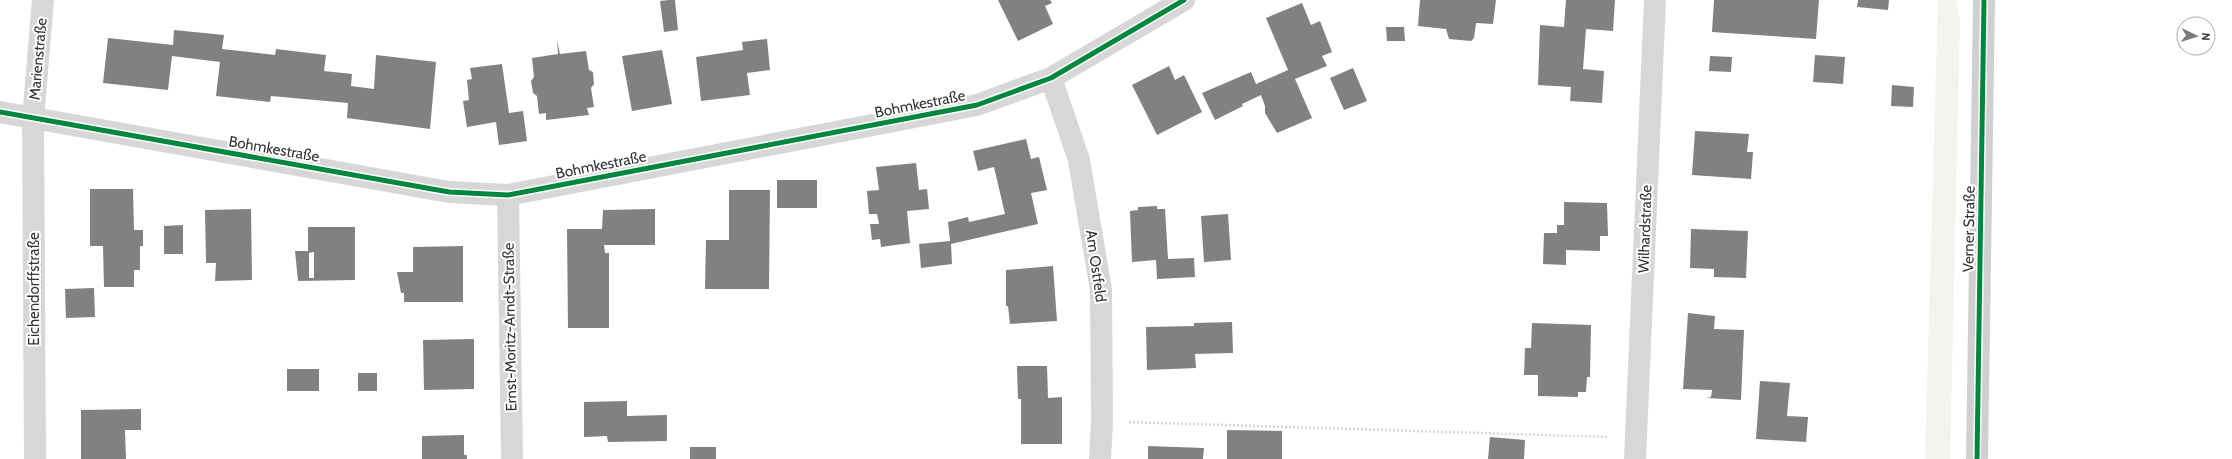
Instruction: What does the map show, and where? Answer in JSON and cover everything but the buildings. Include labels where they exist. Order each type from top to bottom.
[{"type":"main road","name":"Verner Straße","points":[[1977,459],[1984,0]]},
{"type":"street","name":"Marienstraße","points":[[33,119],[43,0]]},
{"type":"street","name":"Bohmkestraße","points":[[0,112],[449,192],[508,195],[977,105],[1051,78],[1184,0]]},
{"type":"street","name":"Wilhardstraße","points":[[1635,459],[1655,0]]},
{"type":"street","name":"Am Ostfeld","points":[[1051,78],[1079,160],[1101,290],[1102,421],[1100,459]]},
{"type":"street","name":"Eichendorffstraße","points":[[33,119],[35,459]]},
{"type":"street","name":"Ernst-Moritz-Arndt-Straße","points":[[508,195],[512,459]]},
{"type":"path","points":[[1102,421],[1636,437]]},
{"type":"shaded area","points":[[1938,0],[1956,0],[1960,20],[1950,459],[1925,459]]},
{"type":"cycle path","points":[[0,112],[449,192],[508,195],[977,105],[1051,78],[1184,0]]},
{"type":"cycle path","points":[[1977,459],[1984,0]]}]
